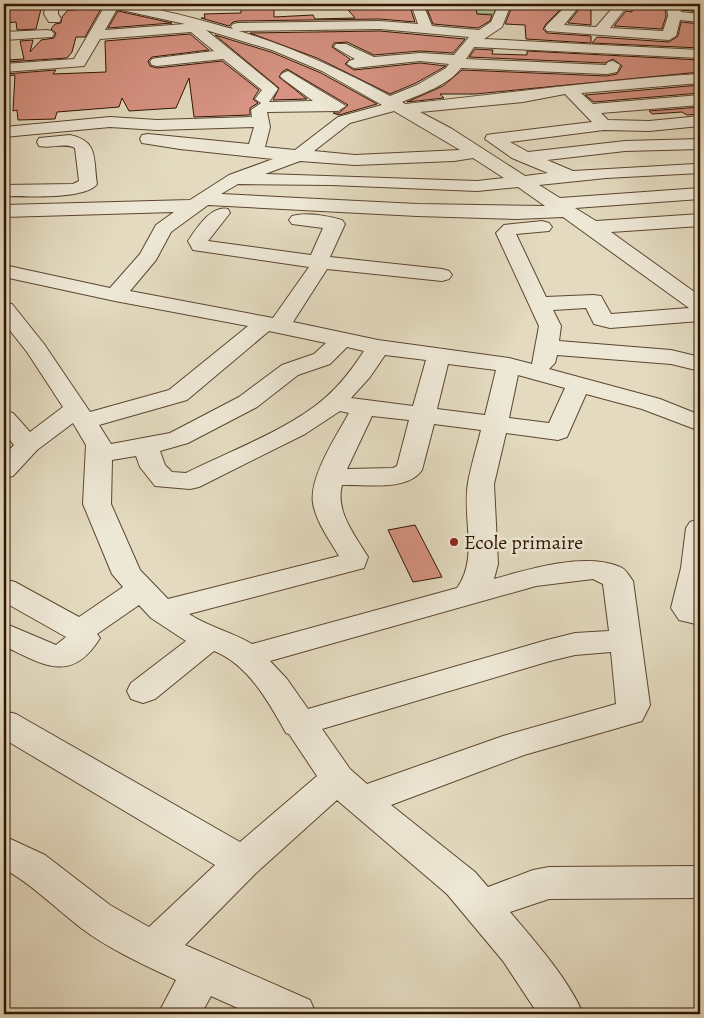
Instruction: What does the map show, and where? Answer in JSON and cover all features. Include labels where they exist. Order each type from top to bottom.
[{"type":"street","points":[[52,4],[50,14],[54,19]]},
{"type":"street","points":[[4,68],[77,64],[81,62],[112,4],[146,15],[187,18],[292,54],[329,70],[393,104],[477,153],[523,182],[559,208],[589,225],[700,306]]},
{"type":"street","points":[[417,4],[426,29]]},
{"type":"street","points":[[115,295],[149,256],[163,229],[193,206],[235,179],[299,155],[344,120],[393,104],[451,72],[474,38],[493,27],[503,14],[506,4]]},
{"type":"street","points":[[554,28],[575,4]]},
{"type":"street","points":[[602,30],[623,4]]},
{"type":"street","points":[[283,11],[291,26],[324,40]]},
{"type":"street","points":[[374,11],[380,25]]},
{"type":"street","points":[[100,29],[146,15]]},
{"type":"street","points":[[613,16],[637,20],[672,20]]},
{"type":"street","points":[[187,18],[225,54],[270,89],[263,100]]},
{"type":"street","points":[[537,28],[602,30],[700,18]]},
{"type":"street","points":[[216,28],[242,23],[291,26],[340,20],[426,29],[474,38],[700,54]]},
{"type":"street","points":[[672,20],[685,37]]},
{"type":"street","points":[[493,27],[510,28]]},
{"type":"street","points":[[4,36],[47,34]]},
{"type":"street","points":[[340,47],[372,62]]},
{"type":"street","points":[[89,49],[106,49]]},
{"type":"street","points":[[157,62],[225,54]]},
{"type":"street","points":[[238,64],[292,54]]},
{"type":"street","points":[[259,80],[372,62],[420,57],[458,62],[607,70],[612,69],[615,63],[636,62]]},
{"type":"street","points":[[190,58],[197,74]]},
{"type":"street","points":[[288,76],[332,105]]},
{"type":"street","points":[[256,150],[262,127],[259,110],[265,108],[454,103],[523,97],[569,89],[700,78]]},
{"type":"street","points":[[569,89],[604,124]]},
{"type":"street","points":[[454,103],[476,116],[700,100]]},
{"type":"street","points":[[571,176],[527,158],[507,148],[494,138],[604,124],[649,126],[700,121]]},
{"type":"street","points":[[4,144],[110,122],[178,125],[261,122]]},
{"type":"street","points":[[4,192],[76,189],[88,184],[83,146],[73,131]]},
{"type":"street","points":[[4,132],[93,131],[180,144],[355,160],[454,156],[507,148]]},
{"type":"street","points":[[527,158],[625,146],[700,144]]},
{"type":"street","points":[[235,179],[331,180],[438,186],[477,186],[571,176],[695,169]]},
{"type":"street","points":[[4,211],[193,206],[516,213],[700,193]]},
{"type":"street","points":[[4,470],[28,445],[81,415],[123,412],[178,395],[272,325],[320,262],[335,224],[221,213],[193,206]]},
{"type":"street","points":[[221,213],[198,241],[200,246],[320,262],[442,275]]},
{"type":"street","points":[[540,372],[547,347],[550,326],[506,233],[511,229],[700,220]]},
{"type":"street","points":[[4,271],[342,340],[509,365],[651,404],[695,413]]},
{"type":"street","points":[[539,304],[593,301],[602,319],[610,321],[700,314]]},
{"type":"street","points":[[6,315],[36,349],[81,415],[98,445],[97,504],[127,574],[151,601],[196,633],[231,646],[248,657],[274,687],[298,724],[349,790],[461,883],[517,950],[562,1014]]},
{"type":"street","points":[[99,454],[146,447],[179,438],[248,402],[290,370],[328,355],[342,340]]},
{"type":"street","points":[[146,447],[153,467],[164,480],[190,481],[296,429],[333,404],[362,372],[378,346]]},
{"type":"street","points":[[547,347],[671,357],[700,364]]},
{"type":"street","points":[[332,477],[399,476],[406,474],[409,470],[425,415],[439,355]]},
{"type":"street","points":[[466,597],[479,579],[483,564],[481,484],[509,365]]},
{"type":"street","points":[[333,404],[558,432],[579,383]]},
{"type":"street","points":[[80,630],[151,601],[354,561],[354,557],[334,524],[326,497],[332,477],[364,407]]},
{"type":"street","points":[[4,418],[28,445]]},
{"type":"street","points":[[700,528],[696,568],[686,608],[690,613],[700,614]]},
{"type":"street","points":[[153,950],[243,862],[349,790],[630,712],[633,705],[618,581],[611,574],[593,570],[536,578],[298,641],[248,657]]},
{"type":"street","points":[[4,590],[80,630],[84,638],[65,655],[55,657],[4,634]]},
{"type":"street","points":[[143,691],[210,638]]},
{"type":"street","points":[[298,724],[547,651],[575,644],[625,640]]},
{"type":"street","points":[[4,723],[243,862]]},
{"type":"street","points":[[4,851],[32,866],[96,917],[153,950],[295,1014]]},
{"type":"street","points":[[481,906],[533,886],[549,883],[700,882]]},
{"type":"street","points":[[178,1014],[202,972]]},
{"type":"green space","points":[[421,4],[497,4],[494,14],[426,14]]},
{"type":"building","points":[[241,4],[261,4],[262,9],[274,9],[274,17],[313,15],[315,19],[355,18],[344,5],[409,4],[415,22],[380,19],[238,21],[233,22],[229,26],[201,18],[205,18],[204,14],[241,13]]},
{"type":"building","points":[[425,4],[475,4],[477,14],[492,15],[490,21],[478,28],[433,24]]},
{"type":"building","points":[[513,4],[566,4],[543,29],[547,33],[591,36],[591,43],[526,39],[525,25],[505,24]]},
{"type":"building","points":[[632,4],[665,4],[666,16],[662,29],[614,26],[626,11],[632,12]]},
{"type":"building","points":[[681,4],[700,4],[700,12],[682,10]]},
{"type":"building","points":[[42,5],[36,29],[17,30],[16,22],[6,23],[8,6]]},
{"type":"building","points":[[77,5],[103,5],[85,37],[76,37],[72,52],[67,58],[6,62],[7,60],[24,59],[20,41],[33,40],[30,52],[41,40],[54,38],[56,33],[51,29],[55,24],[61,23],[62,17],[68,10],[74,10]]},
{"type":"building","points":[[580,8],[591,9],[591,25],[568,23]]},
{"type":"building","points":[[118,11],[172,23],[108,28]]},
{"type":"building","points":[[681,22],[700,24],[700,48],[592,43],[597,37],[669,42],[678,36]]},
{"type":"building","points":[[380,31],[465,39],[453,53],[420,51],[374,55],[347,42],[334,43],[332,47],[350,59],[345,64],[354,70],[420,63],[446,66],[416,83],[390,94],[317,58],[250,33]]},
{"type":"building","points":[[190,34],[209,50],[152,57],[148,61],[150,66],[157,68],[222,61],[259,90],[253,99],[258,103],[250,108],[250,115],[194,117],[189,78],[176,108],[129,111],[122,98],[119,107],[57,112],[55,119],[18,120],[17,110],[13,111],[15,75],[5,76],[5,74],[56,70],[53,74],[106,72],[105,41]]},
{"type":"building","points":[[215,35],[271,52],[321,73],[377,104],[339,115],[333,113],[339,113],[348,105],[287,69],[279,77],[307,99],[273,100],[279,88]]},
{"type":"building","points":[[475,49],[493,50],[492,54],[527,55],[527,51],[700,60],[700,72],[475,94],[440,94],[444,98],[407,102],[443,86],[462,70],[607,76],[617,74],[622,66],[613,59],[605,63],[469,57]]},
{"type":"building","points":[[700,85],[700,93],[594,102],[585,95]]},
{"type":"building","points":[[700,107],[700,114],[687,115],[682,112],[652,114],[649,111]]},
{"type":"building","points":[[415,525],[442,577],[413,582],[388,530]]},
{"type":"place","name":"Ecole primaire","points":[[454,542]]}]
